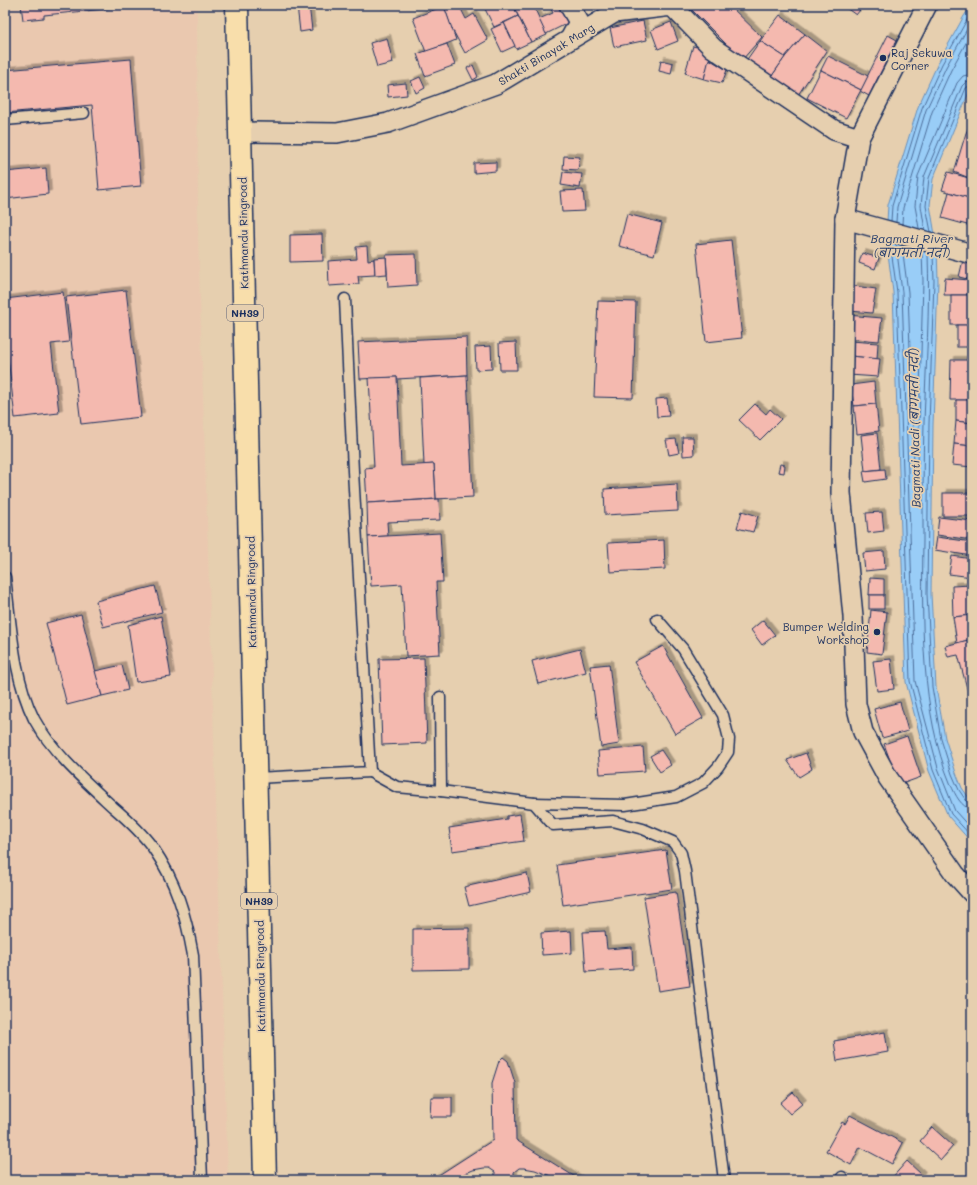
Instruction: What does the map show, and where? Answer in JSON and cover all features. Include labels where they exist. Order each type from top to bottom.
[{"type":"highway","name":"Kathmandu Ringroad","points":[[237,5],[265,1180]]},
{"type":"street","points":[[569,5],[579,22],[570,39]]},
{"type":"street","name":"Shakti Binayak Marg","points":[[241,132],[337,133],[388,123],[496,84],[614,13],[672,5],[713,48],[834,130],[860,138]]},
{"type":"street","points":[[927,5],[860,138],[845,218],[841,493],[853,616],[856,704],[863,732],[888,778],[955,874],[972,893]]},
{"type":"street","points":[[845,218],[972,254]]},
{"type":"lane","points":[[5,120],[84,113]]},
{"type":"lane","points":[[345,299],[370,772]]},
{"type":"lane","points":[[5,577],[21,686],[34,719],[52,745],[82,778],[129,822],[152,847],[169,874],[180,900],[188,925],[193,955],[202,1180]]},
{"type":"lane","points":[[256,778],[370,772],[397,787],[534,803],[625,805],[676,797],[703,783],[718,767],[728,752],[729,739],[723,715],[683,649],[657,619]]},
{"type":"lane","points":[[440,697],[441,791]]},
{"type":"lane","points":[[534,803],[553,825],[613,821],[643,829],[673,842],[681,853],[685,871],[724,1180]]},
{"type":"shaded area","points":[[5,5],[197,5],[198,237],[228,1180],[5,1180]]},
{"type":"water","name":"Bagmati River (बागमती नदी)","points":[[972,5],[972,85],[933,179],[930,205],[937,247],[938,281],[933,425],[931,594],[936,687],[945,738],[962,788],[972,802],[972,843],[948,816],[929,771],[906,682],[893,292],[886,238],[888,205],[918,107],[938,63],[964,16]]},
{"type":"building","points":[[21,5],[126,5],[126,7],[44,15],[44,18],[23,20]]},
{"type":"building","points":[[297,5],[309,5],[312,30],[300,32]]},
{"type":"building","points":[[459,5],[466,19],[474,14],[488,40],[465,53],[451,27],[444,6]]},
{"type":"building","points":[[483,5],[513,5],[518,16],[494,27]]},
{"type":"building","points":[[513,5],[533,5],[547,35],[531,42]]},
{"type":"building","points":[[549,5],[567,5],[574,20],[546,34],[539,19],[553,13]]},
{"type":"building","points":[[687,5],[729,5],[762,37],[742,60]]},
{"type":"building","points":[[842,5],[864,5],[856,15]]},
{"type":"building","points":[[444,6],[456,40],[426,52],[413,18]]},
{"type":"building","points":[[780,15],[805,34],[785,57],[760,41]]},
{"type":"building","points":[[518,16],[531,42],[516,49],[504,23]]},
{"type":"building","points":[[643,21],[647,40],[614,47],[610,28]]},
{"type":"building","points":[[671,22],[678,41],[658,49],[651,30]]},
{"type":"building","points":[[504,23],[515,46],[502,52],[491,29]]},
{"type":"building","points":[[805,34],[827,51],[796,98],[769,80],[785,57]]},
{"type":"building","name":"Raj Sekuwa Corner","points":[[888,35],[897,40],[869,96],[860,91]]},
{"type":"building","points":[[387,38],[393,63],[377,67],[370,43]]},
{"type":"building","points":[[760,41],[785,57],[769,80],[743,65]]},
{"type":"building","points":[[447,44],[455,65],[425,76],[417,54]]},
{"type":"building","points":[[693,46],[712,51],[704,79],[685,73]]},
{"type":"building","points":[[828,56],[868,76],[861,90],[821,70]]},
{"type":"building","points":[[131,59],[141,186],[99,190],[92,105],[5,113],[5,70]]},
{"type":"building","points":[[709,59],[727,70],[722,83],[704,79]]},
{"type":"building","points":[[661,60],[673,63],[671,74],[659,71]]},
{"type":"building","points":[[473,65],[478,77],[473,80],[467,68]]},
{"type":"building","points":[[821,70],[861,90],[846,118],[807,98]]},
{"type":"building","points":[[420,77],[425,88],[416,93],[411,81]]},
{"type":"building","points":[[406,83],[407,95],[388,97],[387,85]]},
{"type":"building","points":[[972,121],[972,179],[954,172],[966,133]]},
{"type":"building","points":[[564,156],[580,157],[578,170],[563,169]]},
{"type":"building","points":[[496,162],[496,171],[474,173],[474,163]]},
{"type":"building","points":[[46,168],[48,194],[5,199],[5,172]]},
{"type":"building","points":[[563,172],[582,174],[580,188],[561,185]]},
{"type":"building","points":[[948,172],[972,179],[972,199],[942,190]]},
{"type":"building","points":[[583,190],[585,211],[562,212],[560,191]]},
{"type":"building","points":[[949,192],[972,199],[972,209],[967,225],[942,218]]},
{"type":"building","points":[[627,214],[662,223],[654,255],[619,246]]},
{"type":"building","points":[[322,234],[323,261],[290,262],[290,235]]},
{"type":"building","points":[[731,240],[742,338],[706,342],[696,244]]},
{"type":"building","points":[[367,246],[368,260],[374,259],[375,275],[358,276],[359,284],[329,286],[328,261],[357,259],[356,247]]},
{"type":"building","points":[[862,253],[879,258],[875,269],[859,263]]},
{"type":"building","points":[[416,254],[417,285],[388,287],[386,255]]},
{"type":"building","points":[[386,257],[387,274],[375,275],[374,258]]},
{"type":"building","points":[[963,260],[972,262],[972,280],[959,277]]},
{"type":"building","points":[[945,278],[969,280],[968,295],[944,295]]},
{"type":"building","points":[[969,280],[972,280],[972,295],[968,295]]},
{"type":"building","points":[[854,286],[876,289],[872,313],[850,311]]},
{"type":"building","points":[[126,290],[141,417],[81,424],[66,297]]},
{"type":"building","points":[[63,292],[69,342],[51,344],[59,413],[15,418],[5,331],[5,299]]},
{"type":"building","points":[[951,295],[972,295],[972,325],[951,325]]},
{"type":"building","points":[[598,301],[636,302],[633,398],[594,397]]},
{"type":"building","points":[[847,315],[882,318],[879,341],[845,338]]},
{"type":"building","points":[[957,325],[972,325],[972,347],[957,347]]},
{"type":"building","points":[[466,337],[467,375],[397,379],[397,377],[360,379],[358,342]]},
{"type":"building","points":[[851,341],[878,343],[877,359],[851,356]]},
{"type":"building","points":[[516,342],[517,370],[500,370],[499,343]]},
{"type":"building","points":[[491,346],[492,369],[476,370],[475,347]]},
{"type":"building","points":[[851,356],[880,359],[878,377],[849,375]]},
{"type":"building","points":[[951,360],[972,360],[972,400],[950,400]]},
{"type":"building","points":[[467,375],[473,497],[436,499],[434,464],[424,465],[420,378]]},
{"type":"building","points":[[397,377],[401,466],[434,464],[436,499],[367,503],[365,468],[374,467],[369,378]]},
{"type":"building","points":[[874,382],[876,404],[854,406],[851,385]]},
{"type":"building","points":[[667,398],[669,416],[657,417],[656,399]]},
{"type":"building","points":[[956,400],[972,400],[972,423],[956,421]]},
{"type":"building","points":[[755,404],[766,414],[770,409],[781,419],[760,440],[739,420]]},
{"type":"building","points":[[876,404],[879,431],[857,434],[854,406]]},
{"type":"building","points":[[956,421],[972,423],[972,446],[954,444]]},
{"type":"building","points":[[877,433],[881,469],[865,471],[861,435]]},
{"type":"building","points":[[682,437],[693,437],[694,455],[683,456]]},
{"type":"building","points":[[676,439],[679,453],[669,455],[666,440]]},
{"type":"building","points":[[954,444],[972,446],[972,467],[952,465]]},
{"type":"building","points":[[780,464],[785,465],[784,473],[778,472]]},
{"type":"building","points":[[885,469],[886,479],[865,482],[863,471]]},
{"type":"building","points":[[677,484],[678,511],[605,515],[604,489]]},
{"type":"building","points":[[943,493],[972,493],[972,516],[943,516]]},
{"type":"building","points":[[439,499],[440,520],[387,522],[388,536],[368,537],[367,503]]},
{"type":"building","points":[[742,511],[758,516],[753,532],[737,528]]},
{"type":"building","points":[[882,512],[884,531],[868,533],[866,513]]},
{"type":"building","points":[[939,517],[972,521],[972,540],[937,535]]},
{"type":"building","points":[[440,533],[443,582],[436,582],[440,654],[406,656],[402,584],[371,586],[368,537]]},
{"type":"building","points":[[937,537],[972,542],[972,556],[935,550]]},
{"type":"building","points":[[664,540],[665,569],[610,572],[608,543]]},
{"type":"building","points":[[884,551],[885,569],[865,571],[863,553]]},
{"type":"building","points":[[952,556],[972,559],[972,577],[949,574]]},
{"type":"building","points":[[870,578],[884,579],[884,595],[869,595]]},
{"type":"building","points":[[972,585],[972,615],[953,617],[952,586]]},
{"type":"building","points":[[155,586],[162,612],[103,627],[96,601]]},
{"type":"building","points":[[869,595],[884,595],[884,609],[869,609]]},
{"type":"building","name":"Bumper Welding Workshop","points":[[871,610],[887,612],[882,654],[867,652]]},
{"type":"building","points":[[81,614],[102,696],[67,705],[46,623]]},
{"type":"building","points":[[972,615],[972,639],[957,643],[953,617]]},
{"type":"building","points":[[161,616],[171,677],[136,682],[128,625]]},
{"type":"building","points":[[763,620],[775,635],[762,645],[751,630]]},
{"type":"building","points":[[972,639],[972,691],[968,692],[958,655],[948,657],[945,646]]},
{"type":"building","points":[[663,646],[703,718],[675,734],[634,662]]},
{"type":"building","points":[[580,649],[586,672],[538,684],[532,661]]},
{"type":"building","points":[[424,658],[427,743],[382,745],[379,659]]},
{"type":"building","points":[[891,659],[894,689],[877,691],[873,661]]},
{"type":"building","points":[[609,664],[619,744],[601,747],[590,666]]},
{"type":"building","points":[[122,665],[128,690],[102,696],[95,671]]},
{"type":"building","points":[[900,702],[908,731],[882,738],[874,709]]},
{"type":"building","points":[[907,736],[921,777],[899,785],[884,744]]},
{"type":"building","points":[[643,747],[645,771],[600,774],[598,751]]},
{"type":"building","points":[[661,750],[671,765],[660,772],[650,756]]},
{"type":"building","points":[[806,753],[812,769],[799,777],[787,760]]},
{"type":"building","points":[[520,814],[524,841],[452,851],[449,828],[507,819],[507,816]]},
{"type":"building","points":[[666,850],[672,889],[563,905],[557,865]]},
{"type":"building","points":[[527,873],[531,892],[469,906],[464,887]]},
{"type":"building","points":[[676,892],[690,986],[658,991],[644,897]]},
{"type":"building","points":[[469,928],[469,969],[413,970],[413,929]]},
{"type":"building","points":[[571,931],[572,953],[542,955],[541,933]]},
{"type":"building","points":[[605,931],[607,949],[632,947],[633,969],[586,972],[583,932]]},
{"type":"building","points":[[885,1032],[888,1052],[837,1061],[834,1041]]},
{"type":"building","points":[[503,1057],[508,1061],[515,1083],[516,1140],[580,1180],[561,1180],[535,1170],[519,1168],[514,1172],[514,1180],[495,1180],[495,1172],[489,1168],[484,1168],[473,1170],[451,1180],[431,1180],[493,1140],[492,1083],[499,1061]]},
{"type":"building","points":[[793,1092],[803,1103],[790,1114],[780,1103]]},
{"type":"building","points":[[431,1097],[452,1097],[452,1117],[430,1117]]},
{"type":"building","points":[[850,1115],[903,1143],[892,1164],[860,1147],[851,1165],[826,1151],[842,1122],[845,1124]]},
{"type":"building","points":[[932,1127],[953,1146],[941,1160],[920,1141]]},
{"type":"building","points":[[907,1161],[922,1175],[918,1180],[890,1180]]},
{"type":"place","name":"Raj Sekuwa Corner","points":[[883,58]]},
{"type":"place","name":"Bumper Welding Workshop","points":[[877,632]]},
{"type":"water label","name":"Bagmati Nadi (बागमती नदी)","points":[[914,428]]}]
